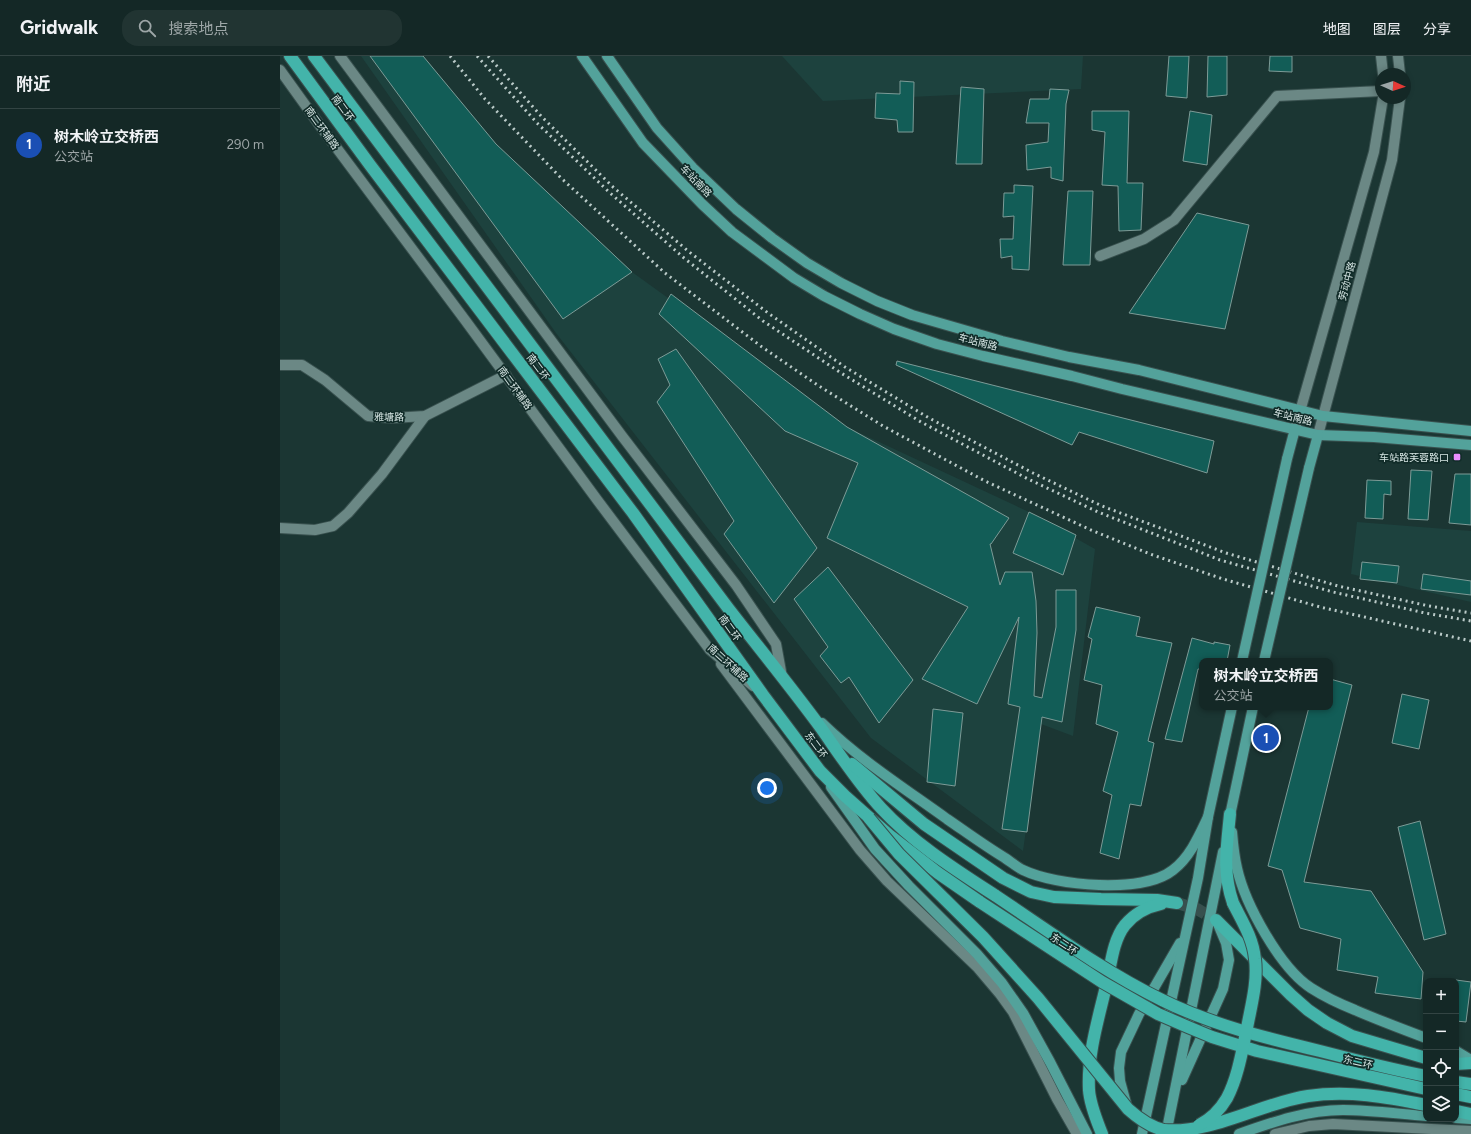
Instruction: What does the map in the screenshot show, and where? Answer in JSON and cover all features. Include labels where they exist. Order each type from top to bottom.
[{"type":"highway","name":"南二环","points":[[290,56],[370,165],[633,513],[763,694]]},
{"type":"highway","name":"南二环","points":[[314,56],[704,577],[782,677]]},
{"type":"highway","name":"东二环","points":[[782,677],[836,751],[881,808],[939,857],[1076,950],[1135,986],[1190,1013],[1280,1042],[1423,1075]]},
{"type":"highway","name":"东二环","points":[[763,694],[820,771],[869,818],[910,853],[1082,970],[1127,997],[1158,1014],[1212,1037],[1257,1051],[1423,1088]]},
{"type":"highway","points":[[836,751],[924,824],[1003,878],[1030,892],[1054,897],[1157,900],[1177,903],[1150,907],[1136,914],[1125,926],[1117,941],[1095,1033],[1089,1070],[1089,1092],[1102,1134]]},
{"type":"highway","points":[[1187,1130],[1210,1119],[1226,1098],[1233,1083],[1241,1056],[1255,982],[1255,960],[1252,940],[1233,902],[1227,881],[1226,865],[1230,814]]},
{"type":"highway","points":[[869,818],[899,854],[983,937],[1038,998],[1128,1109],[1137,1117],[1151,1125],[1163,1130],[1204,1128],[1284,1101],[1309,1096],[1334,1094],[1381,1096],[1423,1104]]},
{"type":"highway","points":[[1216,920],[1302,1005],[1327,1023],[1352,1036],[1423,1057]]},
{"type":"highway","points":[[1459,1064],[1471,1064]]},
{"type":"highway","points":[[1459,1082],[1471,1084]]},
{"type":"highway","points":[[1459,1095],[1471,1097]]},
{"type":"highway","points":[[1459,1112],[1471,1114]]},
{"type":"main road","points":[[340,56],[622,436],[736,585],[776,644],[782,677]]},
{"type":"main road","name":"车站南路","points":[[582,56],[644,143],[702,204],[732,232],[794,278],[824,296],[894,329],[937,344],[983,356],[1318,435],[1374,437],[1471,446]]},
{"type":"main road","name":"车站南路","points":[[607,56],[657,128],[693,168],[736,210],[807,263],[841,283],[877,301],[945,326],[1054,353],[1139,370],[1323,416],[1471,431]]},
{"type":"main road","points":[[1381,56],[1382,68]]},
{"type":"main road","points":[[1398,56],[1399,68]]},
{"type":"main road","name":"南二环辅路","points":[[280,70],[320,127],[710,650],[763,694]]},
{"type":"main road","points":[[1100,256],[1144,239],[1174,220],[1277,96],[1375,91]]},
{"type":"main road","name":"劳动中路","points":[[1243,658],[1294,429],[1374,152],[1382,104]]},
{"type":"main road","name":"劳动中路","points":[[1265,658],[1309,468],[1392,160],[1399,104]]},
{"type":"main road","name":"雅塘路","points":[[280,365],[302,365],[325,380],[368,416],[392,418],[425,416],[506,375]]},
{"type":"main road","points":[[280,528],[314,530],[333,526],[348,514],[382,474],[425,416]]},
{"type":"main road","points":[[710,650],[860,850],[887,881],[978,968],[1000,994],[1013,1012],[1057,1099],[1077,1134]]},
{"type":"main road","points":[[803,705],[853,751],[873,767],[1022,870],[1042,876],[1065,882],[1094,884],[1134,884],[1159,878],[1173,871],[1185,858],[1195,843],[1208,817]]},
{"type":"main road","points":[[1142,1134],[1198,878],[1208,817],[1231,710]]},
{"type":"main road","points":[[1166,1134],[1252,710]]},
{"type":"main road","points":[[820,771],[857,825],[875,848],[909,886],[977,954],[1002,983],[1023,1013],[1087,1134]]},
{"type":"main road","points":[[1230,814],[1232,842],[1242,884],[1264,931],[1282,958],[1297,976],[1310,988],[1333,1001],[1423,1037]]},
{"type":"main road","points":[[1173,1101],[1194,1050],[1223,989],[1229,960],[1226,943],[1216,920]]},
{"type":"main road","points":[[1128,1109],[1123,1096],[1120,1081],[1119,1068],[1121,1052],[1139,1014],[1185,933]]},
{"type":"main road","points":[[1459,1053],[1471,1060]]},
{"type":"main road","points":[[1239,1134],[1274,1122],[1307,1114],[1343,1110],[1423,1116]]},
{"type":"main road","points":[[1459,1118],[1471,1119]]},
{"type":"main road","points":[[1275,1134],[1309,1126],[1333,1124],[1471,1131]]},
{"type":"shaded area","points":[[361,56],[423,56],[496,144],[632,272],[847,427],[1029,512],[1095,549],[1073,736],[1041,724],[1023,851],[871,738],[556,333]]},
{"type":"shaded area","points":[[782,56],[1083,56],[1081,89],[823,101]]},
{"type":"shaded area","points":[[1357,522],[1471,531],[1471,602],[1351,574]]},
{"type":"building","points":[[370,56],[423,56],[496,144],[632,272],[563,319]]},
{"type":"building","points":[[1169,56],[1189,56],[1187,98],[1166,96]]},
{"type":"building","points":[[1208,56],[1227,56],[1227,95],[1207,97]]},
{"type":"building","points":[[1270,56],[1292,56],[1292,72],[1269,71]]},
{"type":"building","points":[[900,81],[914,82],[913,132],[898,132],[897,120],[875,118],[876,93],[900,94]]},
{"type":"building","points":[[961,87],[984,89],[982,164],[956,164]]},
{"type":"building","points":[[1050,89],[1069,90],[1066,104],[1063,181],[1051,178],[1051,167],[1027,170],[1026,145],[1048,142],[1049,123],[1026,123],[1030,99],[1049,99]]},
{"type":"building","points":[[1092,111],[1129,111],[1127,183],[1143,183],[1141,230],[1119,231],[1118,186],[1102,185],[1105,132],[1092,130]]},
{"type":"building","points":[[1190,111],[1212,115],[1207,165],[1183,161]]},
{"type":"building","points":[[1014,185],[1033,186],[1029,270],[1012,269],[1012,256],[1001,258],[1000,239],[1013,239],[1014,216],[1003,217],[1004,193],[1014,193]]},
{"type":"building","points":[[1068,191],[1093,191],[1090,265],[1063,265]]},
{"type":"building","points":[[1197,213],[1249,225],[1225,329],[1129,313]]},
{"type":"building","points":[[671,294],[847,427],[1009,518],[990,544],[1000,585],[1005,572],[1032,572],[1036,601],[1037,633],[1034,696],[1042,698],[1056,627],[1056,590],[1076,590],[1076,630],[1062,722],[1042,717],[1027,832],[1002,829],[1020,707],[1008,704],[1019,617],[977,704],[922,679],[968,607],[827,538],[858,463],[785,431],[659,314]]},
{"type":"building","points":[[676,349],[817,548],[774,603],[724,534],[734,521],[657,402],[670,385],[658,359]]},
{"type":"building","points":[[897,361],[1214,441],[1207,473],[1079,432],[1072,445],[896,365]]},
{"type":"building","points":[[1411,470],[1432,471],[1428,520],[1408,519]]},
{"type":"building","points":[[1455,474],[1471,474],[1471,525],[1449,523]]},
{"type":"building","points":[[1367,480],[1391,481],[1391,495],[1384,494],[1383,519],[1365,518]]},
{"type":"building","points":[[1029,512],[1076,535],[1063,575],[1013,553]]},
{"type":"building","points":[[1362,562],[1399,566],[1397,583],[1360,579]]},
{"type":"building","points":[[828,567],[913,680],[879,723],[849,677],[841,683],[820,656],[828,647],[794,599]]},
{"type":"building","points":[[1423,574],[1471,581],[1471,595],[1421,589]]},
{"type":"building","points":[[1096,607],[1140,617],[1136,636],[1172,643],[1148,741],[1154,743],[1141,806],[1130,804],[1119,859],[1100,853],[1112,795],[1103,791],[1118,732],[1096,724],[1102,685],[1084,680],[1092,639],[1088,637]]},
{"type":"building","points":[[1192,638],[1214,644],[1214,642],[1230,645],[1228,658],[1199,658],[1199,669],[1182,742],[1165,739]]},
{"type":"building","points":[[1333,680],[1352,685],[1304,882],[1371,891],[1423,972],[1421,999],[1375,993],[1378,977],[1337,970],[1341,939],[1300,928],[1282,870],[1268,866],[1308,710],[1333,710]]},
{"type":"building","points":[[1402,694],[1429,700],[1419,749],[1392,743]]},
{"type":"building","points":[[933,709],[963,713],[955,786],[927,782]]},
{"type":"building","points":[[1420,821],[1446,934],[1424,940],[1398,827]]},
{"type":"building","points":[[1459,980],[1471,982],[1466,1022],[1459,1021]]},
{"type":"tunnel","points":[[1177,903],[1197,909],[1216,920]]},
{"type":"railway","points":[[450,56],[485,99],[561,178],[665,273],[762,347],[819,386],[883,426],[985,481],[1091,530],[1150,554],[1223,579],[1320,607],[1471,641]]},
{"type":"railway","points":[[477,56],[537,123],[609,192],[684,258],[763,321],[841,373],[921,422],[1028,479],[1098,512],[1220,560],[1333,592],[1425,613],[1471,621]]},
{"type":"railway","points":[[488,56],[542,117],[613,187],[688,251],[768,313],[845,367],[929,418],[1033,473],[1102,506],[1226,553],[1338,586],[1429,606],[1471,613]]},
{"type":"place","name":"车站路芙蓉路口","points":[[1457,457]]},
{"type":"place","name":"树木岭立交桥西","points":[[1266,738]]}]
